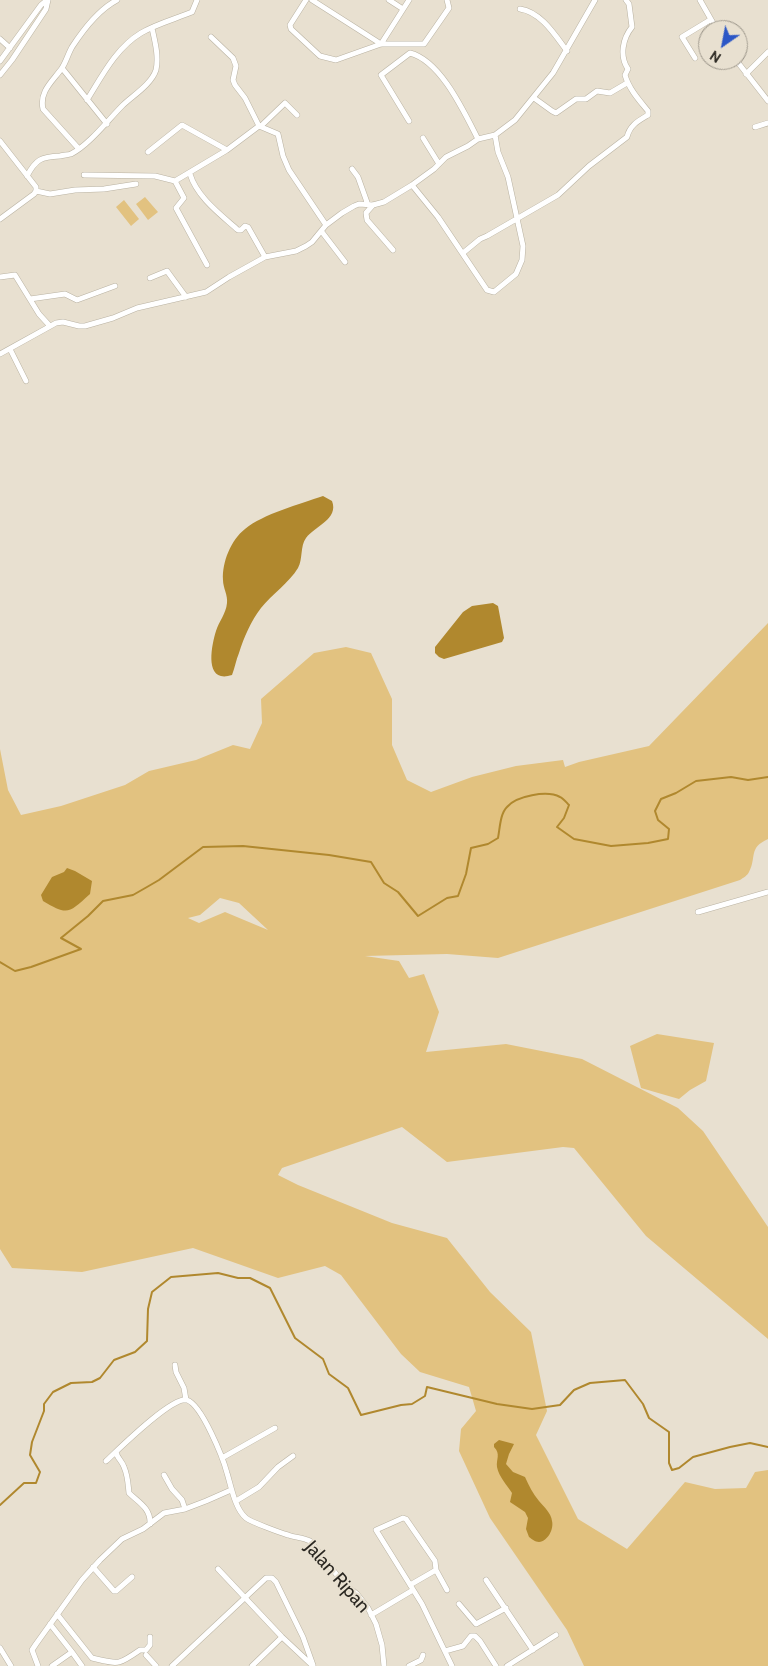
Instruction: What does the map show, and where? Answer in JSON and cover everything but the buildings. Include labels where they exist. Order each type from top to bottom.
[{"type":"street","points":[[0,61],[41,5],[47,0]]},
{"type":"street","points":[[0,75],[46,9],[47,0]]},
{"type":"street","points":[[79,149],[43,109],[42,103],[48,85],[62,68],[71,49],[90,23],[109,4],[117,0]]},
{"type":"street","points":[[87,100],[109,64],[119,52],[140,34],[192,12],[197,0]]},
{"type":"street","points":[[306,0],[290,27],[320,56],[336,60],[381,44],[424,44],[449,8],[447,0]]},
{"type":"street","points":[[312,0],[381,44]]},
{"type":"street","points":[[389,0],[403,9]]},
{"type":"street","points":[[381,44],[409,0]]},
{"type":"street","points":[[0,354],[49,325],[63,322],[85,326],[113,318],[137,308],[186,298],[211,289],[265,257],[296,251],[312,242],[326,225],[342,213],[359,204],[371,205],[384,202],[412,185],[446,157],[478,139],[496,135],[515,120],[554,73],[595,0]]},
{"type":"street","points":[[700,0],[710,20]]},
{"type":"street","points":[[462,253],[480,239],[558,195],[589,166],[627,137],[628,131],[634,124],[648,115],[648,111],[627,83],[625,75],[628,69],[624,57],[625,36],[632,26],[630,2]]},
{"type":"street","points":[[520,9],[526,10],[544,22],[567,51]]},
{"type":"street","points":[[695,58],[682,37],[698,27]]},
{"type":"street","points":[[27,176],[32,166],[42,158],[71,154],[79,149],[107,124],[120,107],[148,82],[155,71],[157,52],[152,28]]},
{"type":"street","points":[[211,37],[233,58],[236,66],[233,80],[235,85],[245,98],[260,126],[278,134],[283,156],[289,170],[326,225]]},
{"type":"street","points":[[0,39],[10,48]]},
{"type":"street","points":[[746,74],[768,52]]},
{"type":"street","points":[[408,121],[381,75],[410,53],[430,63],[455,96],[478,139]]},
{"type":"street","points":[[62,68],[107,124]]},
{"type":"street","points":[[743,70],[768,101]]},
{"type":"street","points":[[534,98],[556,113],[576,99],[586,99],[597,91],[610,93],[627,83]]},
{"type":"street","points":[[84,175],[154,176],[175,181],[190,174],[227,150],[260,126],[284,103],[297,115]]},
{"type":"street","points":[[755,127],[768,123]]},
{"type":"street","points":[[148,152],[182,125],[227,150]]},
{"type":"street","points":[[412,185],[438,217],[487,290],[494,292],[516,274],[522,260],[523,246],[508,177],[498,152],[496,135]]},
{"type":"street","points":[[423,138],[439,164]]},
{"type":"street","points":[[0,141],[36,187],[36,191]]},
{"type":"street","points":[[352,169],[358,177],[371,205]]},
{"type":"street","points":[[190,174],[192,181],[218,213],[238,230],[245,226],[248,227],[265,257]]},
{"type":"street","points":[[175,181],[184,198],[176,208],[207,265]]},
{"type":"street","points":[[36,191],[50,194],[136,184]]},
{"type":"street","points":[[0,219],[36,191]]},
{"type":"street","points":[[371,205],[366,213],[367,220],[394,250]]},
{"type":"street","points":[[322,232],[345,262]]},
{"type":"street","points":[[150,278],[166,271],[186,298]]},
{"type":"street","points":[[0,277],[15,275],[39,314],[49,325]]},
{"type":"street","points":[[30,299],[65,294],[77,300],[115,286]]},
{"type":"street","points":[[10,349],[26,381]]},
{"type":"street","points":[[698,912],[768,892]]},
{"type":"street","points":[[106,1461],[146,1424],[174,1404],[183,1400],[184,1388],[176,1372],[175,1365]]},
{"type":"street","name":"Jalan Ripan","points":[[183,1400],[197,1408],[208,1427],[222,1458],[231,1490],[241,1513],[246,1519],[290,1536],[302,1537],[310,1541],[344,1584],[357,1594],[376,1624],[382,1645],[384,1666]]},
{"type":"street","points":[[222,1458],[275,1428]]},
{"type":"street","points":[[116,1452],[128,1475],[129,1493],[146,1508],[150,1524]]},
{"type":"street","points":[[236,1501],[259,1487],[278,1467],[293,1456]]},
{"type":"street","points":[[164,1474],[172,1489],[182,1500],[184,1509]]},
{"type":"street","points":[[38,1666],[32,1650],[93,1567],[122,1540],[143,1529],[164,1513],[184,1509],[231,1490]]},
{"type":"street","points":[[447,1590],[436,1570],[435,1561],[406,1519],[403,1518],[376,1530],[412,1587],[433,1625],[452,1666]]},
{"type":"street","points":[[93,1567],[114,1591],[132,1576]]},
{"type":"street","points":[[218,1569],[282,1637],[314,1666]]},
{"type":"street","points":[[371,1614],[436,1570]]},
{"type":"street","points":[[172,1666],[266,1578],[272,1578],[276,1582],[303,1637],[314,1666]]},
{"type":"street","points":[[486,1580],[533,1650]]},
{"type":"street","points":[[460,1604],[476,1624],[506,1608]]},
{"type":"street","points":[[57,1614],[92,1658],[101,1659],[115,1665],[121,1666],[140,1650],[146,1650],[150,1645],[150,1637]]},
{"type":"street","points":[[50,1624],[82,1666]]},
{"type":"street","points":[[507,1666],[556,1635]]},
{"type":"street","points":[[445,1651],[463,1646],[471,1636],[475,1636],[496,1666]]},
{"type":"street","points":[[252,1666],[282,1637]]},
{"type":"street","points":[[0,1648],[11,1666]]},
{"type":"street","points":[[52,1666],[72,1652]]},
{"type":"street","points":[[146,1655],[156,1666]]},
{"type":"street","points":[[409,1666],[420,1660],[423,1655]]},
{"type":"shaded area","points":[[145,197],[158,212],[148,220],[136,204]]},
{"type":"shaded area","points":[[124,200],[139,219],[131,226],[116,207]]},
{"type":"shaded area","points":[[323,496],[332,501],[332,513],[325,522],[306,538],[298,568],[290,579],[265,603],[254,618],[243,641],[232,675],[223,676],[217,674],[213,669],[211,654],[216,631],[226,607],[227,600],[223,573],[228,552],[232,545],[245,529],[262,519]]},
{"type":"shaded area","points":[[493,603],[498,606],[504,638],[502,642],[444,659],[435,653],[435,647],[463,612],[472,606]]},
{"type":"shaded area","points":[[768,623],[768,839],[755,849],[751,867],[745,876],[740,880],[498,958],[447,954],[365,956],[399,961],[409,978],[424,974],[439,1012],[426,1052],[506,1044],[582,1059],[678,1108],[703,1131],[768,1227],[768,1339],[646,1236],[574,1148],[563,1147],[447,1162],[402,1127],[282,1168],[278,1175],[392,1223],[447,1238],[490,1292],[531,1332],[547,1411],[536,1435],[578,1519],[627,1549],[685,1482],[715,1489],[746,1488],[755,1472],[768,1470],[768,1666],[584,1666],[567,1630],[490,1518],[459,1451],[461,1429],[476,1411],[469,1387],[420,1372],[401,1354],[341,1275],[325,1266],[278,1278],[193,1248],[82,1272],[12,1268],[0,1249],[0,749],[8,790],[21,815],[61,806],[125,785],[149,771],[196,760],[233,745],[250,749],[262,723],[261,699],[314,653],[346,647],[371,653],[392,699],[392,745],[407,780],[431,792],[472,777],[516,766],[563,760],[565,767],[649,746]],"holes":[[[220,898],[239,903],[268,930],[225,912],[199,923],[188,918],[200,915]]]},
{"type":"shaded area","points":[[67,868],[92,881],[90,894],[72,909],[63,910],[43,901],[41,895],[52,877],[64,872]]},
{"type":"shaded area","points":[[657,1034],[714,1043],[706,1081],[679,1099],[641,1088],[630,1046]]},
{"type":"shaded area","points":[[499,1440],[514,1444],[506,1464],[513,1472],[525,1477],[535,1496],[550,1515],[551,1531],[548,1537],[542,1541],[536,1542],[529,1537],[526,1529],[528,1518],[525,1512],[510,1502],[512,1493],[501,1478],[497,1467],[498,1454],[494,1444]]},
{"type":"waterway","points":[[0,962],[15,971],[81,949],[61,938],[103,901],[133,895],[159,880],[203,847],[243,846],[329,855],[371,862],[384,883],[398,892],[418,916],[447,898],[458,896],[466,874],[471,848],[488,844],[498,838],[503,813],[511,803],[524,797],[548,794],[562,798],[569,805],[564,818],[557,827],[574,839],[611,846],[648,843],[668,839],[669,829],[658,820],[655,811],[661,799],[676,793],[696,781],[731,777],[748,780],[768,777]]},
{"type":"waterway","points":[[0,1505],[24,1483],[36,1483],[40,1472],[30,1455],[32,1442],[44,1411],[44,1404],[53,1392],[71,1383],[92,1382],[100,1378],[114,1360],[135,1352],[147,1341],[148,1309],[152,1292],[171,1277],[218,1273],[238,1278],[250,1278],[270,1288],[295,1338],[323,1359],[329,1374],[348,1388],[361,1415],[412,1404],[425,1396],[427,1387],[497,1404],[532,1409],[560,1405],[574,1390],[590,1383],[625,1380],[643,1404],[649,1418],[669,1432],[669,1463],[672,1470],[679,1468],[693,1457],[730,1447],[750,1443],[768,1447]]}]
